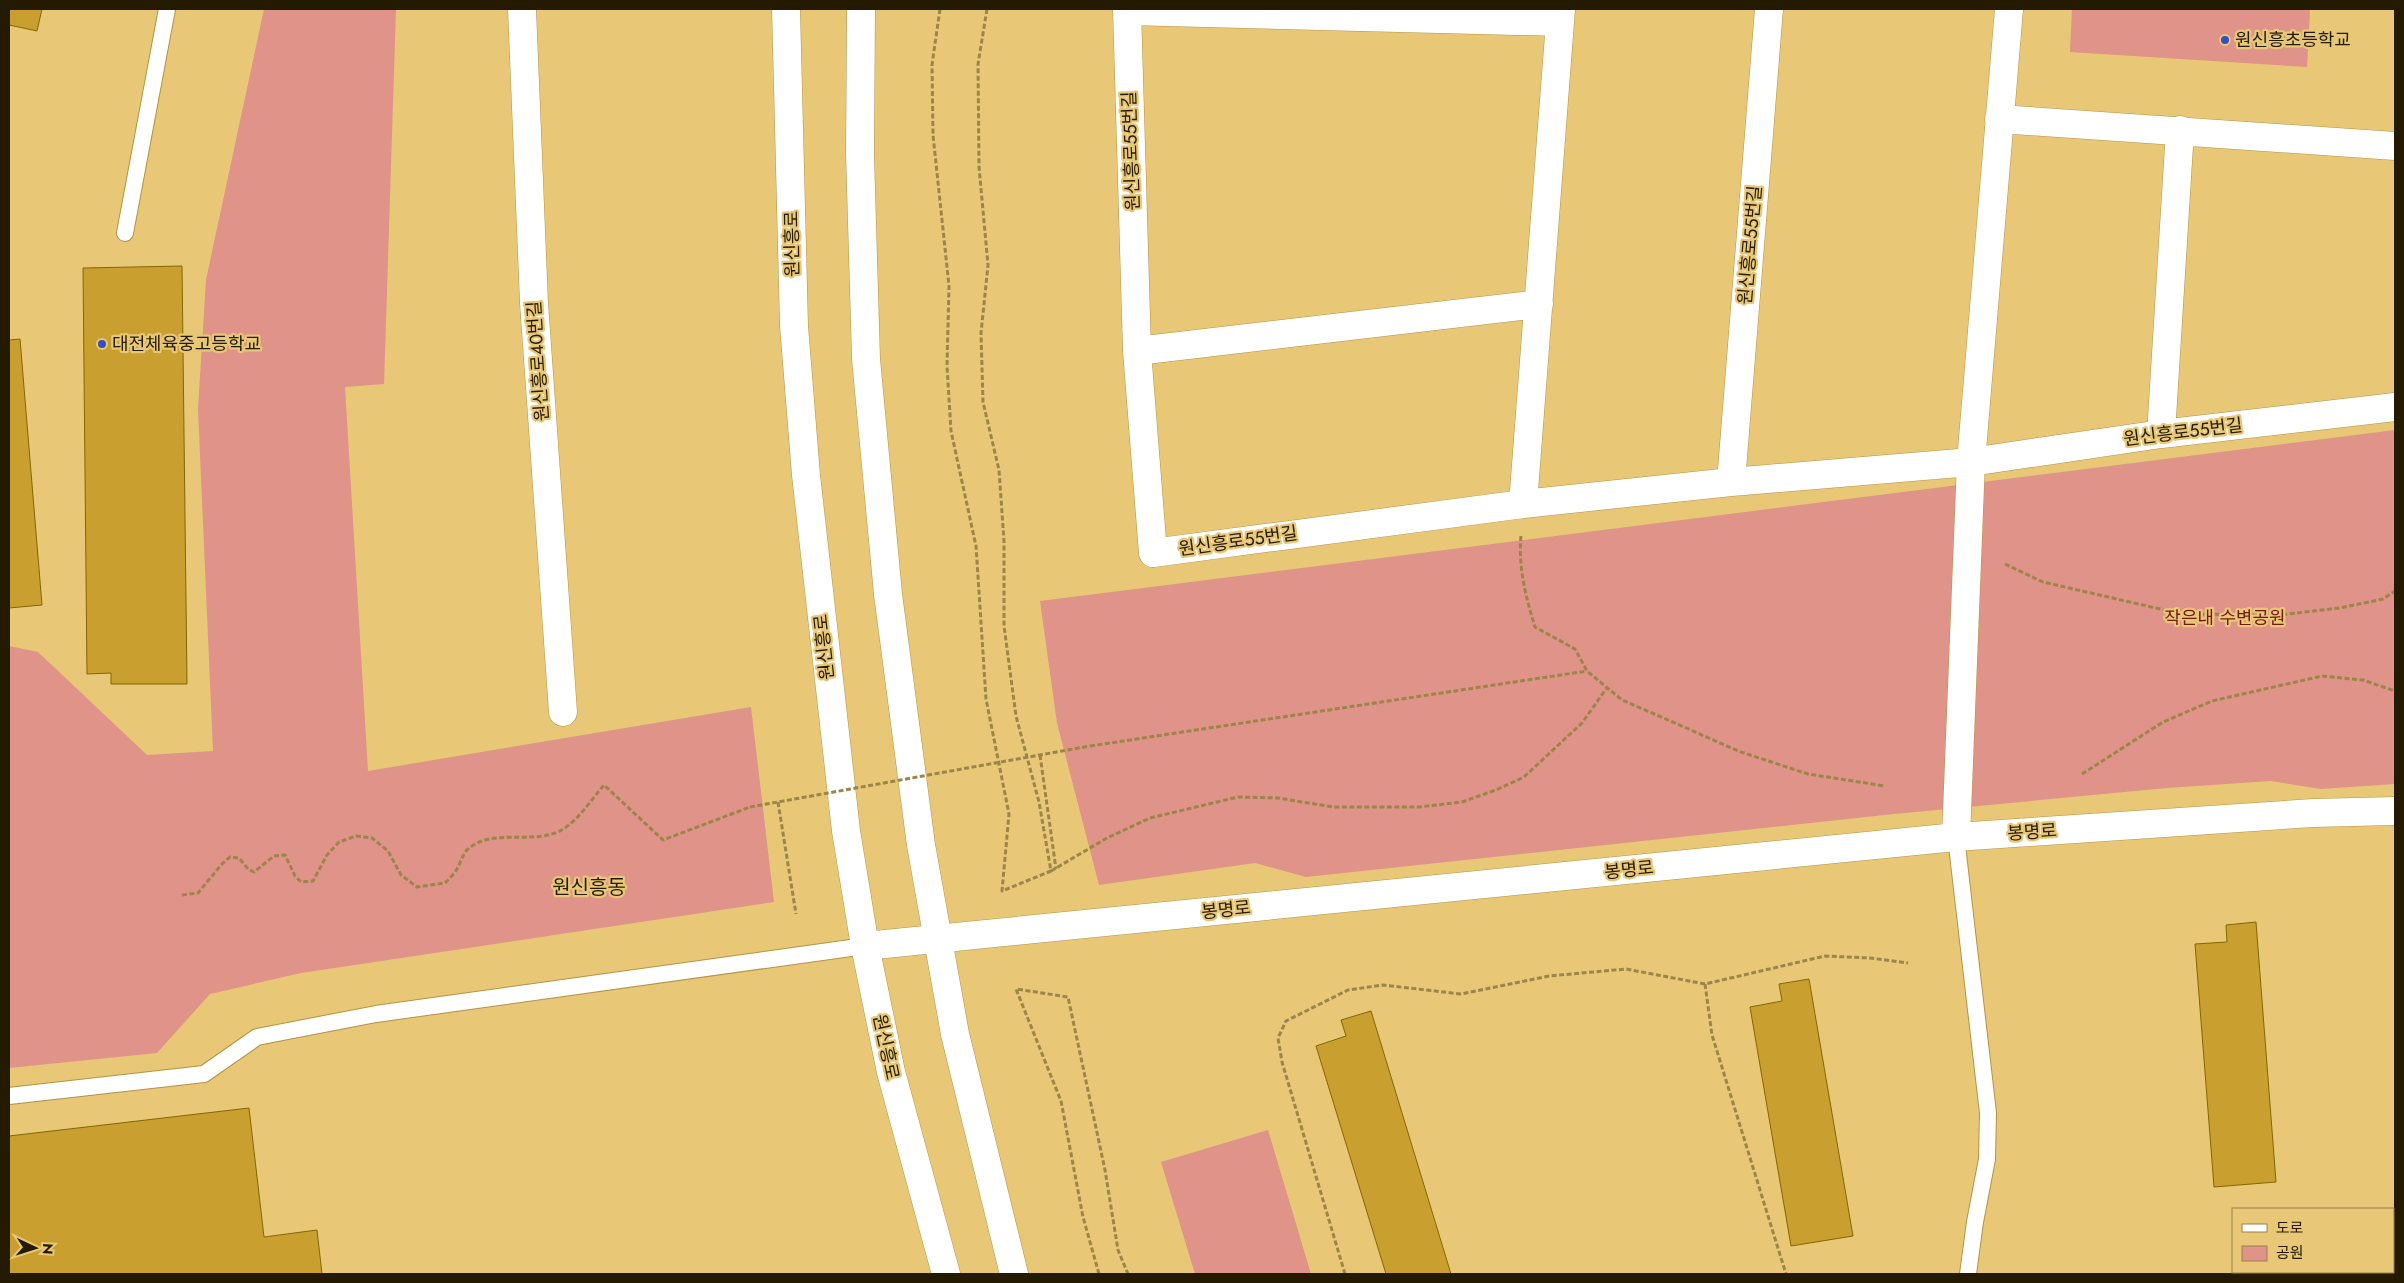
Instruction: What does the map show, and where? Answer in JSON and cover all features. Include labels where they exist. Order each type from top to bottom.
[{"type":"street","name":"원신흥로40번길","points":[[522,9],[534,303],[563,712]]},
{"type":"street","name":"원신흥로","points":[[786,9],[794,326],[806,475],[846,831],[865,946],[891,1072],[946,1274]]},
{"type":"street","points":[[861,9],[860,154],[866,359],[888,594],[921,845],[955,1034],[1014,1274]]},
{"type":"street","name":"원신흥로55번길","points":[[1731,482],[1769,9]]},
{"type":"street","points":[[1956,837],[1971,462],[2009,9]]},
{"type":"street","name":"원신흥로55번길","points":[[1523,504],[1560,16],[1127,10],[1137,351],[1153,553],[1523,504],[1731,482],[1971,462],[2161,434],[2395,407]]},
{"type":"street","points":[[1999,119],[2395,146]]},
{"type":"street","points":[[2161,434],[2180,130]]},
{"type":"street","points":[[1137,351],[1539,304]]},
{"type":"street","name":"봉명로","points":[[865,946],[1956,837],[2313,813],[2395,811]]},
{"type":"lane","points":[[125,234],[167,9]]},
{"type":"lane","points":[[1956,837],[1988,1113],[1987,1159],[1976,1214],[1968,1274]]},
{"type":"lane","points":[[9,1096],[204,1074],[257,1037],[376,1014],[865,946]]},
{"type":"path","points":[[940,9],[932,65],[932,135],[949,286],[947,366],[951,431],[976,546],[986,699],[1009,814],[1002,891],[1056,869],[1107,838],[1150,818],[1238,797],[1278,798],[1333,807],[1419,807],[1462,802],[1496,790],[1524,777],[1582,723],[1606,689]]},
{"type":"path","points":[[987,9],[978,64],[979,167],[988,265],[981,333],[982,402],[1000,470],[1004,541],[1004,626],[1016,716],[1039,802],[1051,871]]},
{"type":"path","points":[[1523,504],[1520,552],[1527,601],[1535,627],[1575,649],[1587,671],[1606,689],[1622,700],[1741,752],[1808,774],[1885,786]]},
{"type":"path","points":[[2005,564],[2043,582],[2182,614],[2280,615],[2339,608],[2383,598],[2395,591]]},
{"type":"path","points":[[182,895],[198,893],[230,857],[239,858],[248,869],[254,872],[274,856],[285,855],[295,876],[301,882],[313,881],[327,855],[339,842],[356,836],[372,838],[388,851],[401,875],[417,888],[445,883],[456,870],[467,849],[477,843],[494,839],[530,838],[555,833],[575,818],[604,785],[663,840],[750,807],[1090,746],[1587,671]]},
{"type":"path","points":[[2082,774],[2163,722],[2212,701],[2322,676],[2363,680],[2395,691]]},
{"type":"path","points":[[1040,755],[1056,869]]},
{"type":"path","points":[[778,802],[796,914]]},
{"type":"path","points":[[1345,1274],[1282,1062],[1278,1038],[1286,1021],[1348,990],[1383,984],[1462,994],[1549,976],[1626,970],[1705,984],[1825,956],[1870,958],[1908,963]]},
{"type":"path","points":[[1705,984],[1712,1035],[1786,1274]]},
{"type":"path","points":[[1099,1274],[1083,1217],[1060,1101],[1016,989],[1068,996],[1102,1152],[1118,1250],[1128,1274]]},
{"type":"green space","points":[[264,9],[396,9],[384,384],[345,387],[368,771],[751,707],[774,902],[301,973],[210,994],[157,1053],[9,1068],[9,646],[38,652],[147,755],[213,751],[198,409],[206,280]]},
{"type":"green space","points":[[2072,9],[2310,9],[2307,67],[2070,52]]},
{"type":"green space","name":"작은내 수변공원","points":[[2395,430],[2395,784],[2321,789],[2271,781],[2167,788],[1894,814],[1306,877],[1255,863],[1099,885],[1057,723],[1040,601]]},
{"type":"green space","points":[[1268,1130],[1311,1274],[1195,1274],[1161,1162]]},
{"type":"building","points":[[9,9],[42,9],[37,31],[9,25]]},
{"type":"building","points":[[182,266],[187,684],[111,684],[111,673],[87,674],[83,268]]},
{"type":"building","points":[[20,339],[42,605],[9,608],[9,340]]},
{"type":"building","points":[[2256,922],[2276,1182],[2214,1187],[2195,944],[2227,942],[2226,925]]},
{"type":"building","points":[[1809,979],[1853,1236],[1791,1246],[1750,1007],[1782,1001],[1779,984]]},
{"type":"building","points":[[1371,1011],[1451,1274],[1386,1274],[1316,1046],[1346,1036],[1341,1020]]},
{"type":"building","points":[[249,1108],[264,1237],[317,1230],[322,1274],[9,1274],[9,1136]]},
{"type":"place","name":"원신흥초등학교","points":[[2225,40]]},
{"type":"place","name":"대전체육중고등학교","points":[[102,344]]},
{"type":"district","name":"원신흥동","points":[[589,887]]}]
